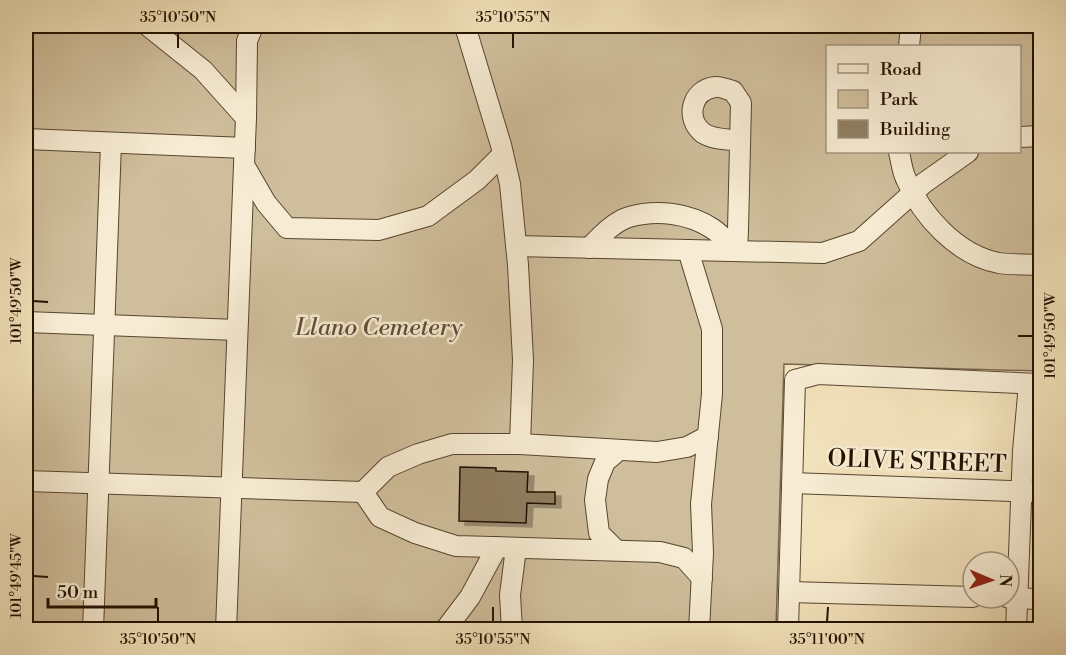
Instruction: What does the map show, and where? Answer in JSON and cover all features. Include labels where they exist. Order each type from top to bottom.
[{"type":"street","points":[[148,26],[203,70],[246,118]]},
{"type":"street","points":[[226,630],[247,41],[253,26]]},
{"type":"street","points":[[465,26],[510,184],[522,360],[520,444]]},
{"type":"street","points":[[909,45],[911,26]]},
{"type":"street","points":[[1021,137],[1041,135]]},
{"type":"street","points":[[26,139],[111,142],[244,156]]},
{"type":"street","points":[[737,251],[740,141]]},
{"type":"street","points":[[93,630],[111,142]]},
{"type":"street","points":[[899,153],[905,178],[923,210],[956,243],[980,257],[999,263],[1041,265]]},
{"type":"street","points":[[516,246],[823,253],[859,241],[924,183],[967,153]]},
{"type":"street","points":[[244,156],[266,202],[287,228],[379,230],[428,216],[477,180],[503,154]]},
{"type":"street","points":[[589,248],[609,229],[628,217],[662,212],[681,214],[713,229],[737,251]]},
{"type":"street","points":[[688,250],[712,329],[712,394],[701,504],[702,578],[699,630]]},
{"type":"street","points":[[26,322],[237,330]]},
{"type":"street","points":[[788,630],[795,380],[818,374],[1035,384],[1031,492],[1021,551]]},
{"type":"street","points":[[26,481],[363,492],[388,467],[418,454],[452,444],[520,444],[657,452],[687,447],[708,436]]},
{"type":"street","points":[[616,550],[599,533],[595,500],[598,479],[605,462],[619,450]]},
{"type":"street","name":"OLIVE STREET","points":[[792,483],[1031,492]]},
{"type":"street","points":[[363,492],[380,517],[415,533],[456,546],[660,552],[684,558],[702,578]]},
{"type":"street","points":[[445,630],[507,547]]},
{"type":"street","points":[[507,547],[512,630]]},
{"type":"street","points":[[789,592],[961,597]]},
{"type":"street","points":[[1021,598],[1041,599]]},
{"type":"street","points":[[1014,610],[1016,630]]},
{"type":"green space","name":"Llano Cemetery","points":[[26,26],[1040,26],[1040,371],[784,364],[776,629],[26,629]]},
{"type":"building","points":[[460,467],[528,472],[527,492],[555,492],[555,504],[527,503],[526,523],[459,521]]}]
